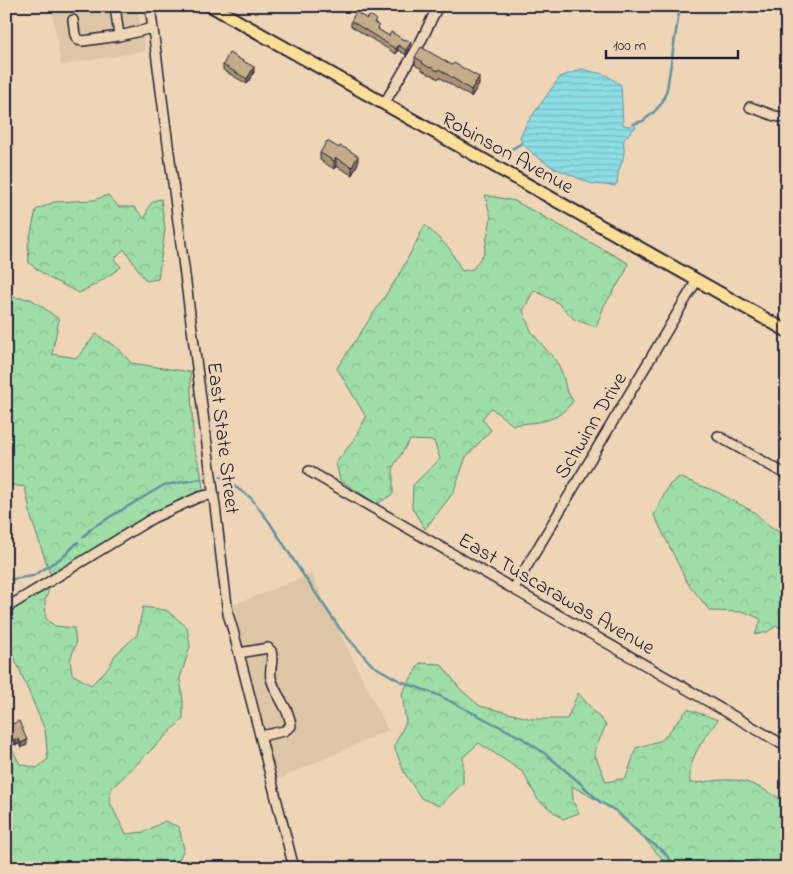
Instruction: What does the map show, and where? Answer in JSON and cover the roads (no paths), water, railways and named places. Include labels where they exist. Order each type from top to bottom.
[{"type":"main road","name":"Robinson Avenue","points":[[211,6],[787,332]]},
{"type":"street","points":[[115,6],[119,36]]},
{"type":"street","name":"East State Street","points":[[150,6],[228,614],[294,868]]},
{"type":"street","points":[[384,104],[419,45],[438,6]]},
{"type":"street","points":[[73,20],[75,35],[78,40],[83,41],[119,36],[153,28]]},
{"type":"street","points":[[750,107],[775,116],[787,118]]},
{"type":"street","name":"Schwinn Drive","points":[[514,588],[697,280]]},
{"type":"street","points":[[718,436],[787,475]]},
{"type":"street","name":"East Tuscarawas Avenue","points":[[309,471],[787,747]]},
{"type":"street","points":[[6,608],[153,518],[199,496],[214,494]]},
{"type":"street","points":[[239,653],[268,648],[271,651],[271,678],[282,706],[290,718],[290,726],[284,731],[261,736]]},
{"type":"water","points":[[582,69],[606,75],[621,85],[623,125],[630,126],[633,124],[636,127],[623,141],[624,156],[615,186],[592,184],[552,167],[533,154],[522,143],[520,137],[527,123],[560,77]]},
{"type":"waterway","points":[[633,124],[643,121],[662,103],[667,89],[680,6]]},
{"type":"waterway","points":[[510,150],[522,143]]},
{"type":"waterway","points":[[221,477],[251,498],[270,523],[340,629],[372,665],[400,681],[438,695],[522,738],[547,755],[600,802],[616,811],[642,836],[663,851],[677,868]]},
{"type":"waterway","points":[[83,537],[93,527],[164,485],[202,479]]},
{"type":"waterway","points":[[6,580],[33,576],[64,556],[78,542]]}]
